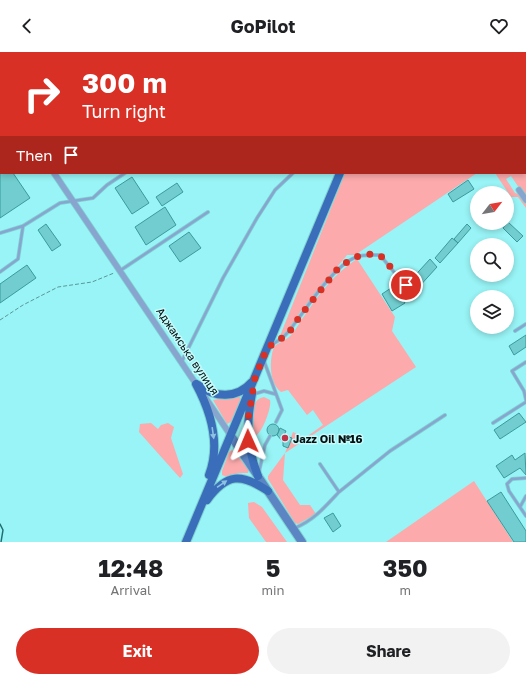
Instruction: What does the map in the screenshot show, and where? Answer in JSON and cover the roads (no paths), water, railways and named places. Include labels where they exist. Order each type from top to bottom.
[{"type":"main road","points":[[186,542],[340,174]]},
{"type":"main road","points":[[196,384],[208,393],[224,395],[242,390],[255,378]]},
{"type":"main road","points":[[255,378],[247,433],[251,455],[258,476]]},
{"type":"main road","points":[[196,384],[208,409],[215,452],[197,514]]},
{"type":"main road","name":"Аджамська вулиця","points":[[231,436],[302,542]]},
{"type":"main road","points":[[197,514],[215,489],[235,478],[247,479],[268,491]]},
{"type":"street","name":"Аджамська вулиця","points":[[55,174],[182,361],[231,436]]},
{"type":"street","points":[[519,190],[526,200]]},
{"type":"lane","points":[[0,233],[23,226],[60,203],[93,198],[107,184],[123,174]]},
{"type":"lane","points":[[182,361],[223,278],[257,218],[275,190],[292,174]]},
{"type":"lane","points":[[120,270],[208,212]]},
{"type":"lane","points":[[0,272],[18,259],[23,226]]},
{"type":"lane","points":[[267,348],[288,334],[300,316],[340,266],[356,257],[368,254],[380,255],[412,294]]},
{"type":"lane","points":[[515,331],[526,324]]},
{"type":"lane","points":[[263,359],[282,410],[276,422]]},
{"type":"lane","points":[[493,423],[526,401],[524,390],[512,371],[526,362]]},
{"type":"lane","points":[[252,395],[264,391],[275,394]]},
{"type":"lane","points":[[293,529],[317,516],[338,492],[390,451],[445,415]]},
{"type":"lane","points":[[258,476],[265,445],[270,436]]},
{"type":"lane","points":[[320,464],[338,492]]},
{"type":"lane","points":[[526,478],[512,479],[508,484],[509,491],[526,516]]},
{"type":"lane","points":[[520,507],[526,496]]},
{"type":"waterway","points":[[0,524],[3,530],[1,542]]},
{"type":"place","name":"Jazz Oil №16","points":[[285,438]]}]
